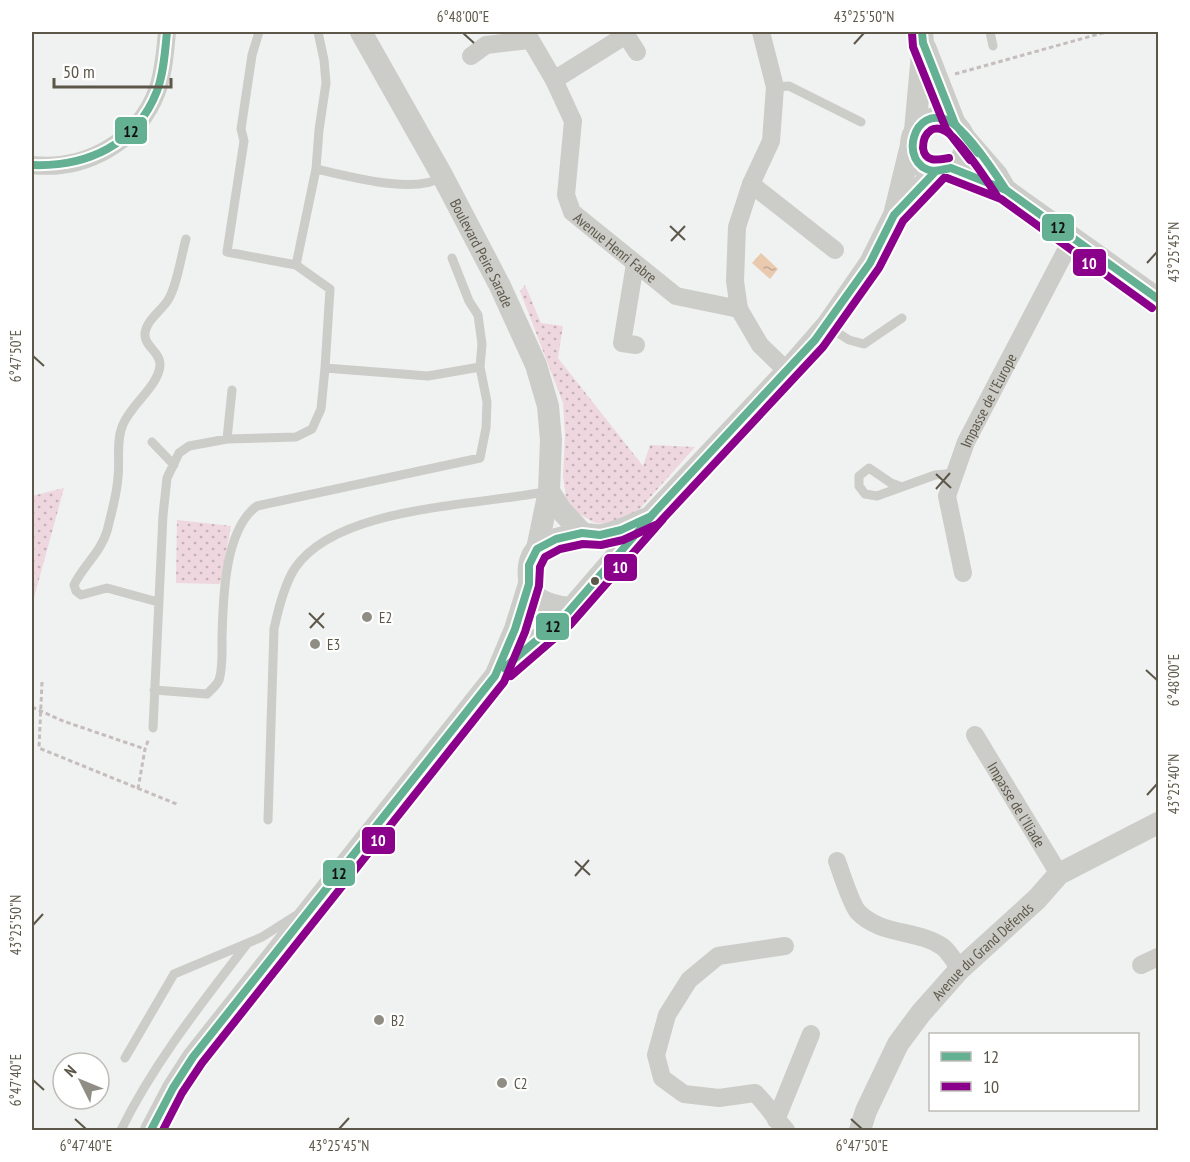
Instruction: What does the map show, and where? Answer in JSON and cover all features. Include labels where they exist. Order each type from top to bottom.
[{"type":"street","points":[[32,165],[65,165],[88,160],[109,149],[124,137],[137,124],[157,90],[164,63],[167,32]]},
{"type":"street","name":"Boulevard Peire Sarade","points":[[361,32],[443,177],[500,286],[536,365],[548,406],[551,440],[549,491],[537,549]]},
{"type":"street","points":[[761,32],[775,87],[771,141],[751,184],[737,227],[735,282],[739,309],[759,345],[788,371]]},
{"type":"street","points":[[894,215],[943,170],[961,158],[965,144],[922,34]]},
{"type":"street","points":[[151,1131],[173,1088],[193,1057],[495,676],[563,618],[651,516],[788,371],[827,326],[870,263],[894,215],[913,138],[922,34]]},
{"type":"street","points":[[554,80],[626,35],[637,52]]},
{"type":"street","points":[[471,56],[486,45],[528,36]]},
{"type":"street","name":"Avenue Henri Fabre","points":[[528,36],[554,80],[573,121],[566,195],[572,212],[676,296],[739,309]]},
{"type":"street","points":[[1006,190],[998,175],[959,130],[941,118],[926,121],[913,138],[916,160],[921,166],[976,177],[1006,190],[1158,299]]},
{"type":"street","points":[[751,184],[835,250]]},
{"type":"street","name":"Impasse de l'Europe","points":[[963,573],[946,496],[966,442],[1073,237]]},
{"type":"street","points":[[635,264],[622,343],[636,345]]},
{"type":"street","points":[[549,491],[561,510],[596,546],[601,558],[600,574]]},
{"type":"street","points":[[495,676],[515,629],[529,584],[529,565],[537,549],[556,539],[584,534],[600,535],[621,530],[651,516]]},
{"type":"street","points":[[529,584],[538,598],[554,606],[570,608]]},
{"type":"street","name":"Impasse de l'Iliade","points":[[975,735],[1059,874]]},
{"type":"street","name":"Avenue du Grand Défends","points":[[860,1131],[866,1111],[898,1044],[921,1013],[960,969],[1036,899],[1059,874],[1158,823]]},
{"type":"street","points":[[837,861],[857,911],[873,923],[918,937],[943,948],[960,969]]},
{"type":"street","points":[[781,1125],[764,1101],[755,1093],[719,1098],[684,1094],[662,1078],[656,1055],[667,1015],[689,980],[718,956],[784,946]]},
{"type":"street","points":[[1141,965],[1158,957]]},
{"type":"street","points":[[781,1125],[811,1034]]},
{"type":"lane","points":[[153,728],[164,506],[167,478],[179,453],[189,446],[227,439],[296,437],[312,429],[321,409],[330,288],[296,265],[227,252],[244,141],[241,129],[252,54],[259,32]]},
{"type":"lane","points":[[296,265],[316,169],[318,130],[326,83],[318,32]]},
{"type":"lane","points":[[990,32],[993,46]]},
{"type":"lane","points":[[775,87],[789,86],[861,122]]},
{"type":"lane","points":[[316,169],[387,184],[422,184],[436,182],[443,177]]},
{"type":"lane","points":[[158,602],[106,588],[81,595],[76,591],[74,585],[101,545],[106,533],[118,478],[120,434],[123,424],[156,379],[160,366],[159,358],[149,347],[145,338],[146,329],[170,298],[186,239]]},
{"type":"lane","points":[[154,690],[207,694],[219,682],[225,588],[230,556],[240,525],[249,512],[257,506],[264,502],[480,458],[486,428],[487,402],[480,367],[482,344],[478,315],[453,258]]},
{"type":"lane","points":[[827,326],[849,340],[864,344],[902,318]]},
{"type":"lane","points":[[325,368],[428,376],[480,367]]},
{"type":"lane","points":[[227,439],[232,390]]},
{"type":"lane","points":[[152,442],[174,465]]},
{"type":"lane","points":[[902,487],[935,475],[955,473]]},
{"type":"lane","points":[[268,820],[274,629],[278,611],[295,569],[310,552],[352,527],[392,515],[549,491]]},
{"type":"lane","points":[[125,1058],[174,974],[262,937],[312,905]]},
{"type":"lane","points":[[121,1131],[134,1105],[170,1047],[249,943]]},
{"type":"path","points":[[960,73],[1106,32]]},
{"type":"path","points":[[42,682],[39,748],[179,805]]},
{"type":"path","points":[[32,707],[63,721],[145,749]]},
{"type":"path","points":[[138,789],[145,749],[153,728]]},
{"type":"shaded area","points":[[525,285],[541,323],[563,326],[558,358],[643,466],[650,445],[695,447],[637,512],[606,524],[595,523],[579,514],[566,498],[563,476],[565,435],[563,403],[520,291]]},
{"type":"shaded area","points":[[64,488],[32,605],[32,496]]},
{"type":"shaded area","points":[[177,520],[231,526],[220,584],[176,583]]},
{"type":"water","points":[[761,253],[778,269],[770,279],[752,263]]},
{"type":"transit line","name":"12","points":[[32,165],[52,165],[90,157],[123,139],[148,110],[157,91],[163,69],[167,32]]},
{"type":"transit line","name":"12","points":[[922,32],[923,43],[955,124],[978,153]]},
{"type":"transit line","name":"10","points":[[912,33],[913,47],[946,129],[970,160]]},
{"type":"transit line","name":"12","points":[[951,168],[933,171],[922,166],[915,158],[914,137],[926,120],[936,118],[949,121],[956,126],[980,153],[1006,190]]},
{"type":"transit line","name":"10","points":[[949,158],[933,159],[924,153],[926,134],[931,130],[943,130],[956,140],[997,196]]},
{"type":"transit line","name":"12","points":[[951,168],[1006,190],[1158,299]]},
{"type":"transit line","name":"12","points":[[151,1130],[173,1088],[193,1057],[495,676],[515,629],[529,584],[529,565],[537,549],[556,539],[582,533],[600,535],[621,530],[651,516],[815,340],[870,263],[894,215],[936,171]]},
{"type":"transit line","name":"10","points":[[163,1130],[182,1093],[202,1063],[504,682],[525,632],[539,586],[540,567],[545,557],[560,549],[583,544],[601,545],[623,540],[658,524],[823,347],[879,268],[903,221],[944,178]]},
{"type":"transit line","name":"10","points":[[947,178],[1001,199],[1152,308]]},
{"type":"transit line","name":"12","points":[[504,668],[563,618],[655,512]]},
{"type":"transit line","name":"10","points":[[511,676],[570,625],[663,519]]},
{"type":"place","name":"E2","points":[[367,617]]},
{"type":"place","name":"E3","points":[[315,644]]},
{"type":"place","name":"B2","points":[[379,1020]]},
{"type":"place","name":"C2","points":[[502,1083]]}]
